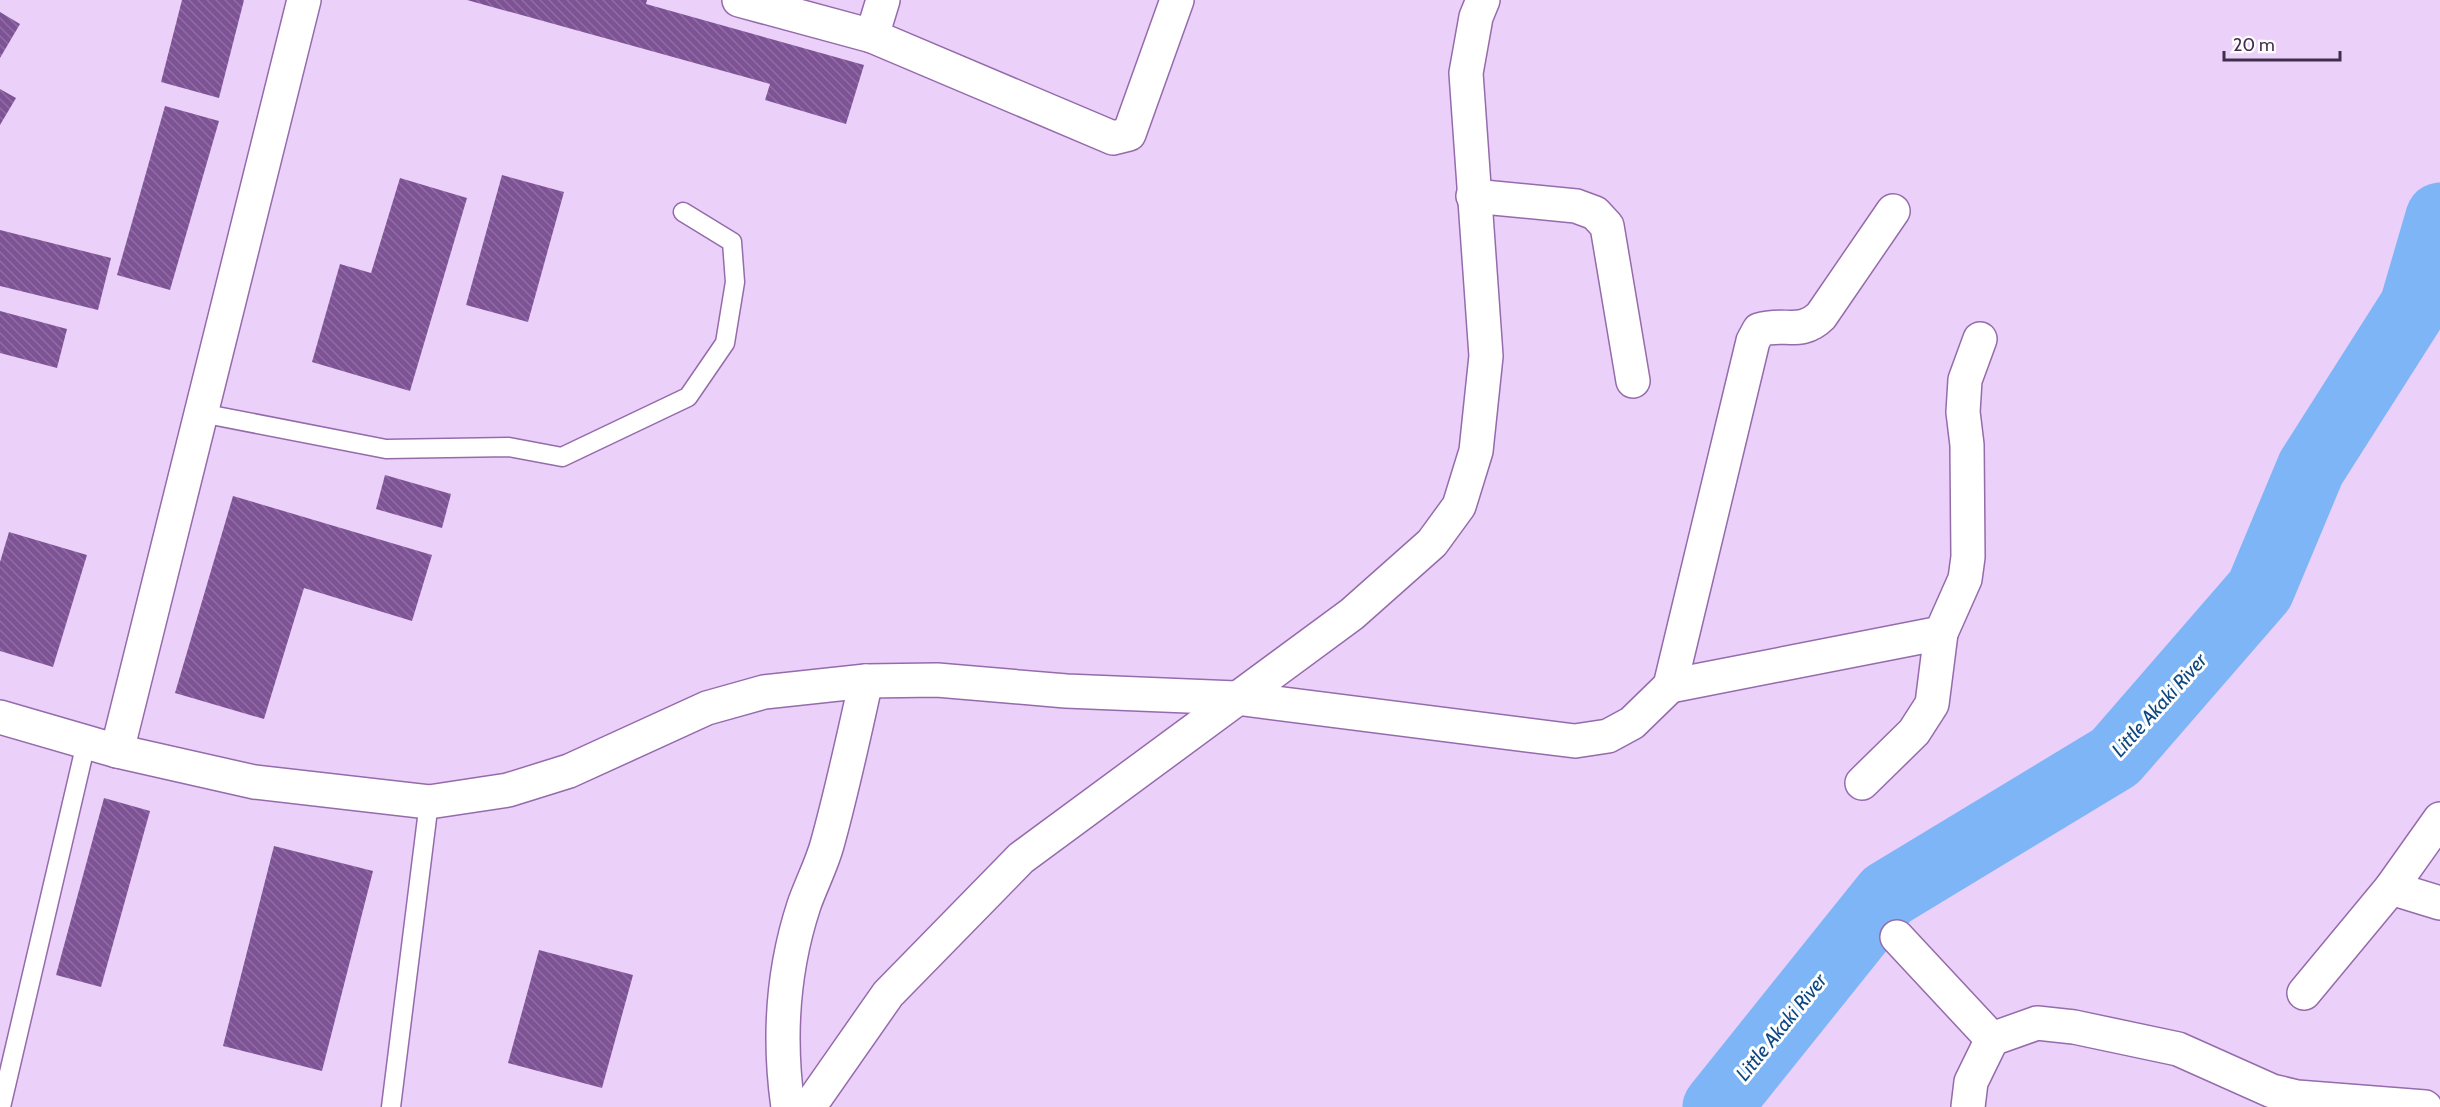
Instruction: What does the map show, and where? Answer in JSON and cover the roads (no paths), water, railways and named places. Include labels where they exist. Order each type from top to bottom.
[{"type":"street","points":[[101,747],[201,413],[304,0]]},
{"type":"street","points":[[740,0],[872,36],[1113,138],[1123,138],[1129,134],[1177,0]]},
{"type":"street","points":[[872,36],[884,0]]},
{"type":"street","points":[[809,1107],[888,994],[1021,858],[1352,614],[1432,543],[1459,506],[1476,452],[1486,356],[1466,74],[1476,17],[1483,0]]},
{"type":"street","points":[[1473,196],[1576,206],[1594,213],[1607,226],[1633,381]]},
{"type":"street","points":[[0,717],[101,747],[254,782],[429,802],[508,790],[569,771],[719,704],[764,692],[866,681],[937,680],[1066,691],[1236,698],[1575,741],[1608,736],[1632,723],[1670,686],[1753,341],[1759,330],[1772,326],[1795,328],[1811,326],[1821,316],[1893,211]]},
{"type":"street","points":[[1862,783],[1914,732],[1932,704],[1941,633],[1965,579],[1967,479],[1965,380],[1980,339]]},
{"type":"street","points":[[1670,686],[1941,633]]},
{"type":"street","points":[[788,1107],[783,1071],[784,984],[804,905],[826,849],[866,681]]},
{"type":"street","points":[[2304,993],[2391,888],[2440,819]]},
{"type":"street","points":[[2391,888],[2440,903]]},
{"type":"street","points":[[1897,937],[1992,1039]]},
{"type":"street","points":[[1968,1107],[1971,1082],[1992,1039],[2037,1023],[2074,1027],[2178,1049],[2272,1091],[2297,1097],[2425,1107]]},
{"type":"lane","points":[[201,413],[386,449],[508,447],[562,457],[688,397],[725,344],[735,282],[732,242],[683,212]]},
{"type":"lane","points":[[0,1107],[101,747]]},
{"type":"lane","points":[[391,1107],[429,802]]},
{"type":"waterway","name":"Little Akaki River","points":[[1717,1107],[1887,895],[2115,757],[2260,590],[2311,468],[2414,306],[2440,217]]}]
